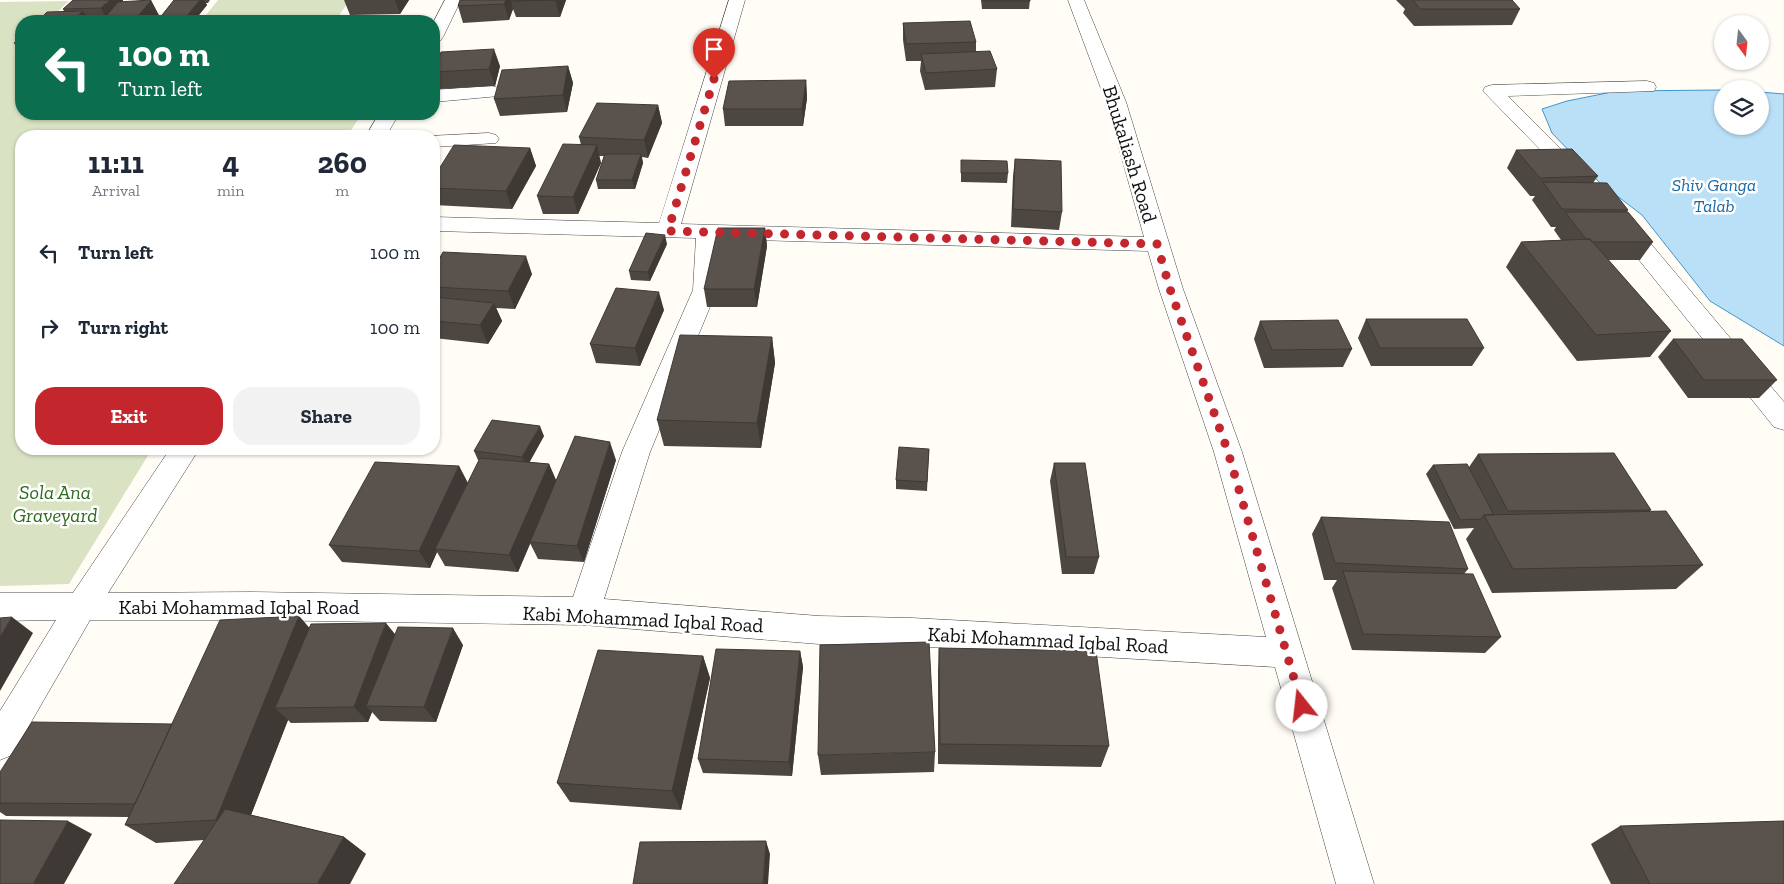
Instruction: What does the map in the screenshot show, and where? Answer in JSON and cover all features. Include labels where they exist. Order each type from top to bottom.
[{"type":"street","points":[[440,25],[453,0]]},
{"type":"street","points":[[668,231],[737,0]]},
{"type":"street","name":"Bhukaliash Road","points":[[1076,0],[1116,102],[1170,289],[1228,452],[1355,884]]},
{"type":"street","points":[[1587,186],[1492,91],[1647,87]]},
{"type":"street","points":[[440,96],[492,92]]},
{"type":"street","points":[[440,141],[489,139]]},
{"type":"street","points":[[1608,207],[1784,420]]},
{"type":"street","points":[[440,224],[1157,244]]},
{"type":"street","points":[[584,611],[636,452],[706,290],[707,232]]},
{"type":"street","points":[[0,742],[82,606],[181,455]]},
{"type":"street","name":"Kabi Mohammad Iqbal Road","points":[[0,607],[250,606],[584,611],[819,630],[912,632],[1286,653]]},
{"type":"green space","points":[[218,0],[350,0],[339,15],[206,15]]},
{"type":"green space","name":"Sola Ana Graveyard","points":[[69,1],[54,15],[15,15],[15,120],[358,120],[351,130],[15,130],[15,455],[148,455],[69,584],[0,586],[0,2]]},
{"type":"water","name":"Shiv Ganga Talab","points":[[1714,90],[1714,135],[1769,135],[1769,93],[1784,94],[1784,346],[1710,301],[1642,215],[1599,182],[1552,133],[1542,109],[1567,101],[1617,91]]},
{"type":"building","points":[[73,0],[110,0],[101,8],[63,9]]},
{"type":"building","points":[[151,0],[139,15],[107,15],[118,2]]},
{"type":"building","points":[[174,0],[200,0],[188,15],[162,15]]},
{"type":"building","points":[[460,0],[506,0],[504,4],[458,6]]},
{"type":"building","points":[[511,0],[556,0],[511,1]]},
{"type":"building","points":[[1030,0],[1030,1],[983,1]]},
{"type":"building","points":[[1413,0],[1512,0],[1520,9],[1420,9]]},
{"type":"building","points":[[83,11],[79,15],[44,15],[47,12]]},
{"type":"building","points":[[970,21],[976,42],[906,44],[903,23]]},
{"type":"building","points":[[494,49],[489,69],[440,72],[441,52]]},
{"type":"building","points":[[990,51],[997,69],[926,73],[921,54]]},
{"type":"building","points":[[568,66],[563,95],[494,99],[502,70]]},
{"type":"building","points":[[806,80],[802,109],[723,109],[729,81]]},
{"type":"building","points":[[597,103],[658,105],[644,140],[579,137]]},
{"type":"building","points":[[563,144],[597,145],[573,197],[537,196]]},
{"type":"building","points":[[454,145],[530,148],[506,191],[440,188],[440,167]]},
{"type":"building","points":[[1572,149],[1598,176],[1540,178],[1516,150]]},
{"type":"building","points":[[605,154],[641,154],[632,180],[596,180]]},
{"type":"building","points":[[1015,159],[1061,161],[1062,212],[1013,209]]},
{"type":"building","points":[[961,160],[1007,161],[1008,173],[961,173]]},
{"type":"building","points":[[1543,182],[1607,183],[1628,210],[1562,209]]},
{"type":"building","points":[[1565,212],[1628,212],[1653,242],[1592,242],[1590,239],[1586,239]]},
{"type":"building","points":[[718,228],[765,228],[754,289],[704,289]]},
{"type":"building","points":[[646,233],[665,235],[648,272],[629,271]]},
{"type":"building","points":[[1590,239],[1671,331],[1596,335],[1521,242]]},
{"type":"building","points":[[443,252],[526,256],[508,291],[440,287],[440,257]]},
{"type":"building","points":[[616,288],[659,292],[635,348],[590,344]]},
{"type":"building","points":[[440,298],[494,303],[480,325],[440,322]]},
{"type":"building","points":[[1366,319],[1467,319],[1484,348],[1380,348]]},
{"type":"building","points":[[1338,320],[1352,349],[1272,350],[1260,321]]},
{"type":"building","points":[[680,335],[772,337],[757,423],[657,420]]},
{"type":"building","points":[[1673,339],[1742,339],[1777,380],[1704,380]]},
{"type":"building","points":[[492,420],[540,426],[522,457],[474,451]]},
{"type":"building","points":[[575,436],[610,442],[577,546],[530,542]]},
{"type":"building","points":[[899,447],[929,449],[927,482],[896,480]]},
{"type":"building","points":[[1614,453],[1651,510],[1508,511],[1478,454]]},
{"type":"building","points":[[480,458],[549,464],[509,555],[435,549]]},
{"type":"building","points":[[375,462],[459,466],[419,551],[329,545]]},
{"type":"building","points":[[1054,463],[1085,463],[1099,557],[1066,557]]},
{"type":"building","points":[[1467,464],[1494,515],[1484,515],[1481,519],[1460,520],[1433,465]]},
{"type":"building","points":[[1666,511],[1703,565],[1513,569],[1484,515]]},
{"type":"building","points":[[1321,517],[1449,522],[1468,569],[1335,563]]},
{"type":"building","points":[[1343,571],[1473,574],[1501,637],[1363,634]]},
{"type":"building","points":[[299,616],[216,820],[125,825],[220,620]]},
{"type":"building","points":[[12,617],[0,637],[0,618]]},
{"type":"building","points":[[386,623],[354,707],[275,708],[311,624]]},
{"type":"building","points":[[398,627],[453,628],[424,707],[366,706]]},
{"type":"building","points":[[929,642],[935,752],[818,755],[820,645]]},
{"type":"building","points":[[939,648],[1096,651],[1109,746],[940,744]]},
{"type":"building","points":[[716,649],[800,651],[789,762],[698,759]]},
{"type":"building","points":[[598,650],[703,656],[672,791],[557,783]]},
{"type":"building","points":[[32,722],[172,724],[135,804],[0,803],[0,772]]},
{"type":"building","points":[[225,809],[344,837],[317,884],[174,884]]},
{"type":"building","points":[[0,820],[68,821],[33,884],[0,884]]},
{"type":"building","points":[[1784,821],[1784,884],[1650,884],[1620,826]]},
{"type":"building","points":[[766,841],[763,884],[633,884],[640,842]]},
{"type":"route","points":[[714,79],[668,231],[1157,244],[1170,289],[1228,452],[1302,706]]}]
